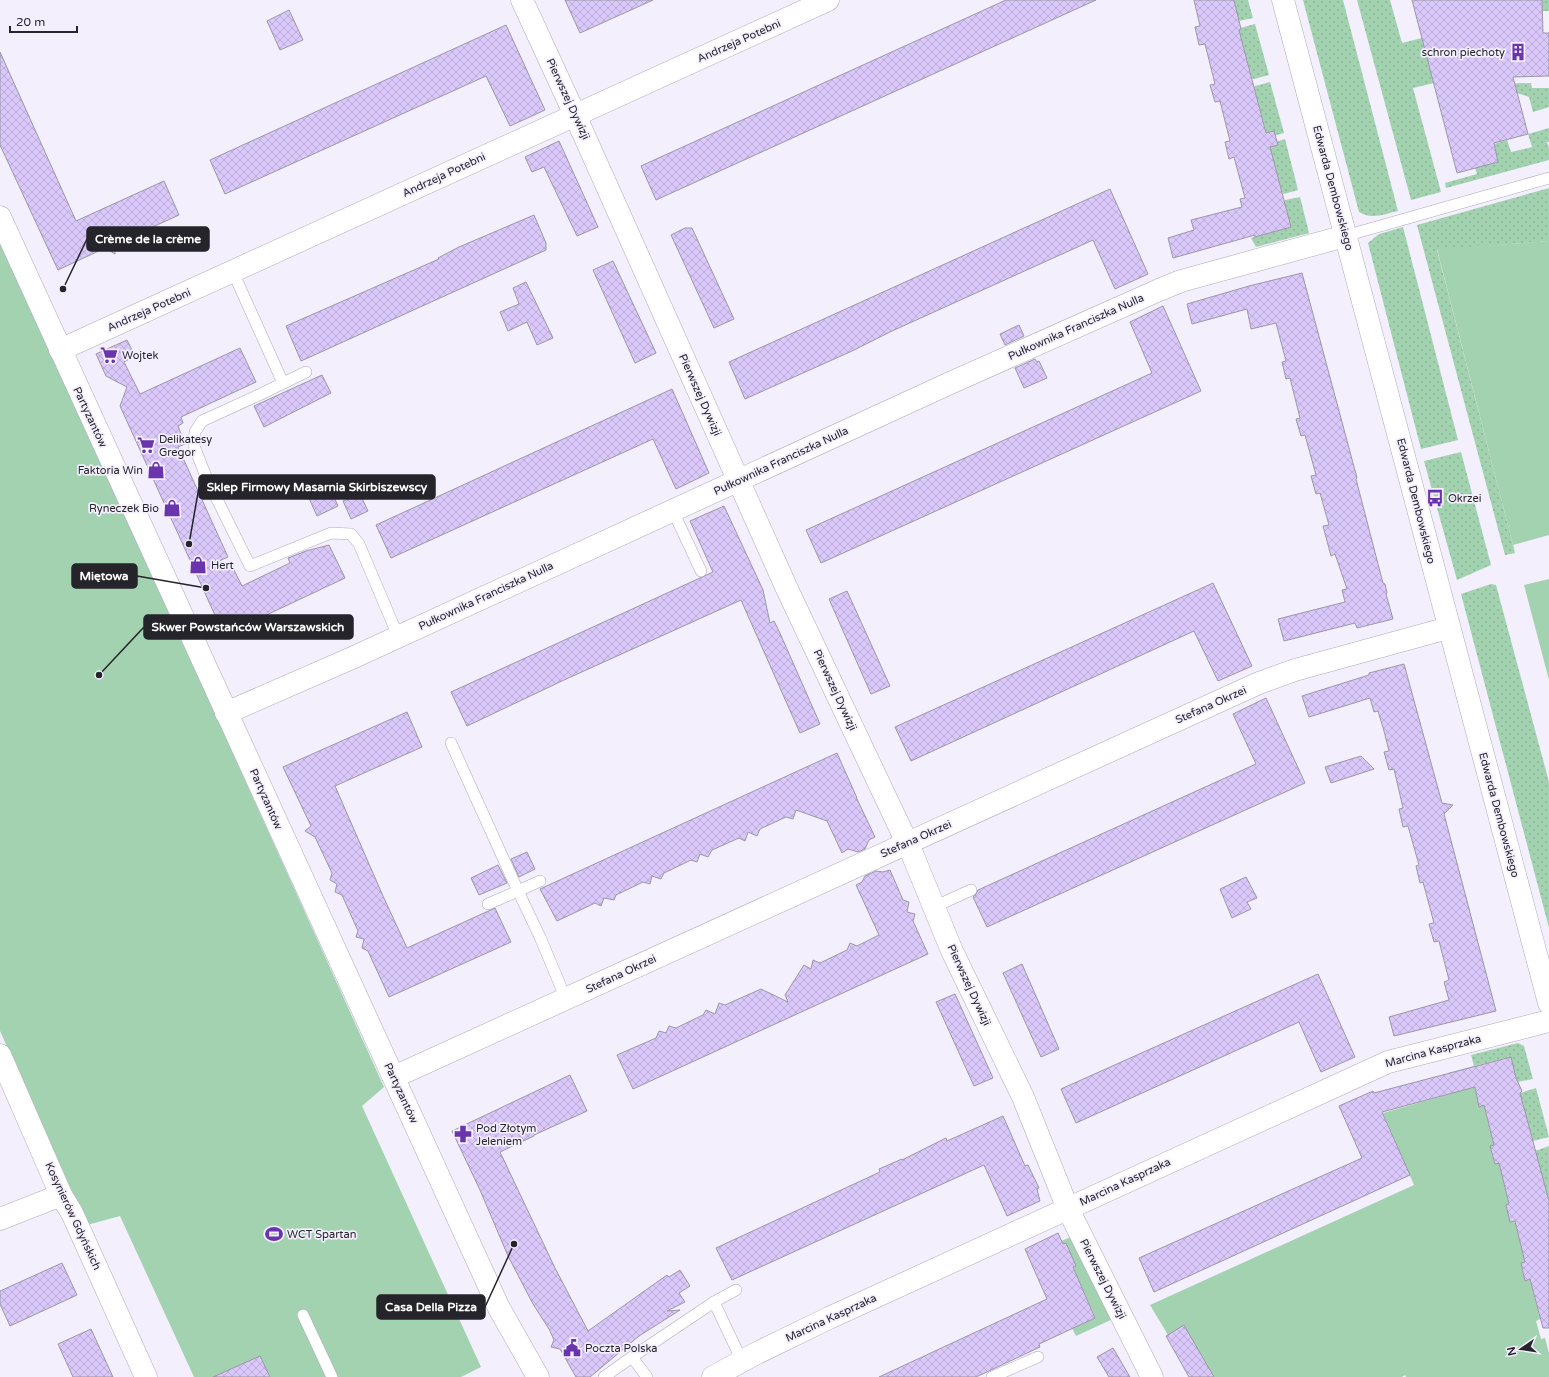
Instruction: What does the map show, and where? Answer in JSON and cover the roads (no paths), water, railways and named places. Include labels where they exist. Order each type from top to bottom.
[{"type":"street","name":"Pierwszej Dywizji","points":[[522,0],[575,115],[738,481],[907,843],[952,951],[1022,1097],[1068,1209],[1152,1377]]},
{"type":"street","name":"Andrzeja Potebni","points":[[60,350],[828,0]]},
{"type":"street","name":"Edwarda Dembowskiego","points":[[1283,0],[1405,459],[1448,628],[1465,684],[1549,1003]]},
{"type":"street","name":"Partyzantów","points":[[0,218],[499,1308],[538,1377]]},
{"type":"street","name":"Pułkownika Franciszka Nulla","points":[[226,713],[673,511],[948,384],[1159,290],[1181,281],[1345,236]]},
{"type":"street","name":"Stefana Okrzei","points":[[394,1077],[1277,676],[1448,628]]},
{"type":"street","name":"Marcina Kasprzaka","points":[[713,1377],[739,1367],[829,1318],[1388,1062],[1549,1020]]},
{"type":"street","name":"Kosynierów Gdyńskich","points":[[0,1055],[61,1195],[72,1213],[146,1377]]},
{"type":"street","points":[[0,1219],[61,1195]]},
{"type":"lane","points":[[1345,236],[1549,178]]},
{"type":"lane","points":[[233,272],[283,383]]},
{"type":"lane","points":[[306,372],[202,421],[195,432],[194,446],[207,479],[250,566],[331,533],[351,534],[359,544],[398,636]]},
{"type":"lane","points":[[673,511],[701,571]]},
{"type":"lane","points":[[451,743],[540,937],[566,999]]},
{"type":"lane","points":[[488,904],[540,881]]},
{"type":"lane","points":[[934,907],[971,890]]},
{"type":"lane","points":[[604,1377],[714,1302],[736,1290]]},
{"type":"lane","points":[[714,1302],[739,1367]]},
{"type":"lane","points":[[303,1315],[332,1377]]},
{"type":"lane","points":[[632,1357],[647,1377]]},
{"type":"lane","points":[[992,1377],[1038,1357]]},
{"type":"place","name":"schron piechoty","points":[[1518,52]]},
{"type":"place","name":"Crème de la crème","points":[[63,289]]},
{"type":"place","name":"Wojtek","points":[[109,355]]},
{"type":"place","name":"Delikatesy Gregor","points":[[146,445]]},
{"type":"place","name":"Faktoria Win","points":[[156,470]]},
{"type":"place","name":"Okrzei","points":[[1435,498]]},
{"type":"place","name":"Ryneczek Bio","points":[[172,508]]},
{"type":"place","name":"Sklep Firmowy Masarnia Skirbiszewscy","points":[[189,544]]},
{"type":"place","name":"Hert","points":[[198,565]]},
{"type":"place","name":"Miętowa","points":[[206,588]]},
{"type":"place","name":"Skwer Powstańców Warszawskich","points":[[99,675]]},
{"type":"place","name":"Pod Złotym Jeleniem","points":[[463,1134]]},
{"type":"place","name":"WCT Spartan","points":[[274,1234]]},
{"type":"place","name":"Casa Della Pizza","points":[[514,1244]]},
{"type":"place","name":"Poczta Polska","points":[[572,1348]]}]
